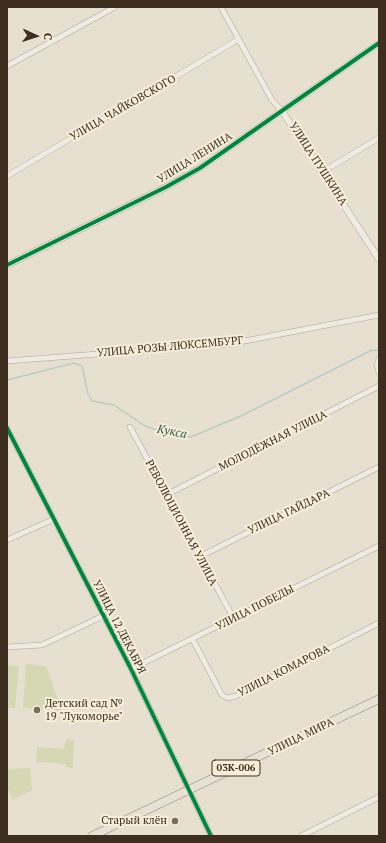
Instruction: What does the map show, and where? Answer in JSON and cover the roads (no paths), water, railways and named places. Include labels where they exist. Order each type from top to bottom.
[{"type":"main road","name":"УЛИЦА МИРА","points":[[92,836],[190,791],[379,699]]},
{"type":"street","points":[[7,66],[115,7]]},
{"type":"street","name":"УЛИЦА ПУШКИНА","points":[[221,7],[272,100],[282,111],[379,259]]},
{"type":"street","name":"УЛИЦА ЧАЙКОВСКОГО","points":[[7,176],[239,40]]},
{"type":"street","name":"УЛИЦА ЛЕНИНА","points":[[7,265],[173,183],[200,168],[379,43]]},
{"type":"street","points":[[322,172],[379,138]]},
{"type":"street","name":"УЛИЦА РОЗЫ ЛЮКСЕМБУРГ","points":[[7,361],[229,344],[379,315]]},
{"type":"street","points":[[379,359],[377,366],[379,372]]},
{"type":"street","name":"МОЛОДЁЖНАЯ УЛИЦА","points":[[166,495],[379,386]]},
{"type":"street","name":"РЕВОЛЮЦИОННАЯ УЛИЦА","points":[[130,427],[199,557],[234,619]]},
{"type":"street","name":"УЛИЦА 12 ДЕКАБРЯ","points":[[7,428],[131,669],[211,836]]},
{"type":"street","name":"УЛИЦА ГАЙДАРА","points":[[199,557],[379,468]]},
{"type":"street","points":[[7,540],[54,519]]},
{"type":"street","name":"УЛИЦА ПОБЕДЫ","points":[[131,669],[193,640],[379,546]]},
{"type":"street","points":[[7,647],[42,646],[103,616]]},
{"type":"street","name":"УЛИЦА КОМАРОВА","points":[[193,640],[222,695],[228,698],[236,696],[379,623]]},
{"type":"street","points":[[301,836],[379,797]]},
{"type":"waterway","name":"Кукса","points":[[7,380],[74,363],[82,366],[88,394],[92,401],[114,405],[145,426],[169,434],[191,437],[241,416],[372,350],[379,350]]},
{"type":"place","name":"Детский сад № 19 \"Лукоморье\"","points":[[37,710]]},
{"type":"place","name":"Старый клён","points":[[175,821]]}]
